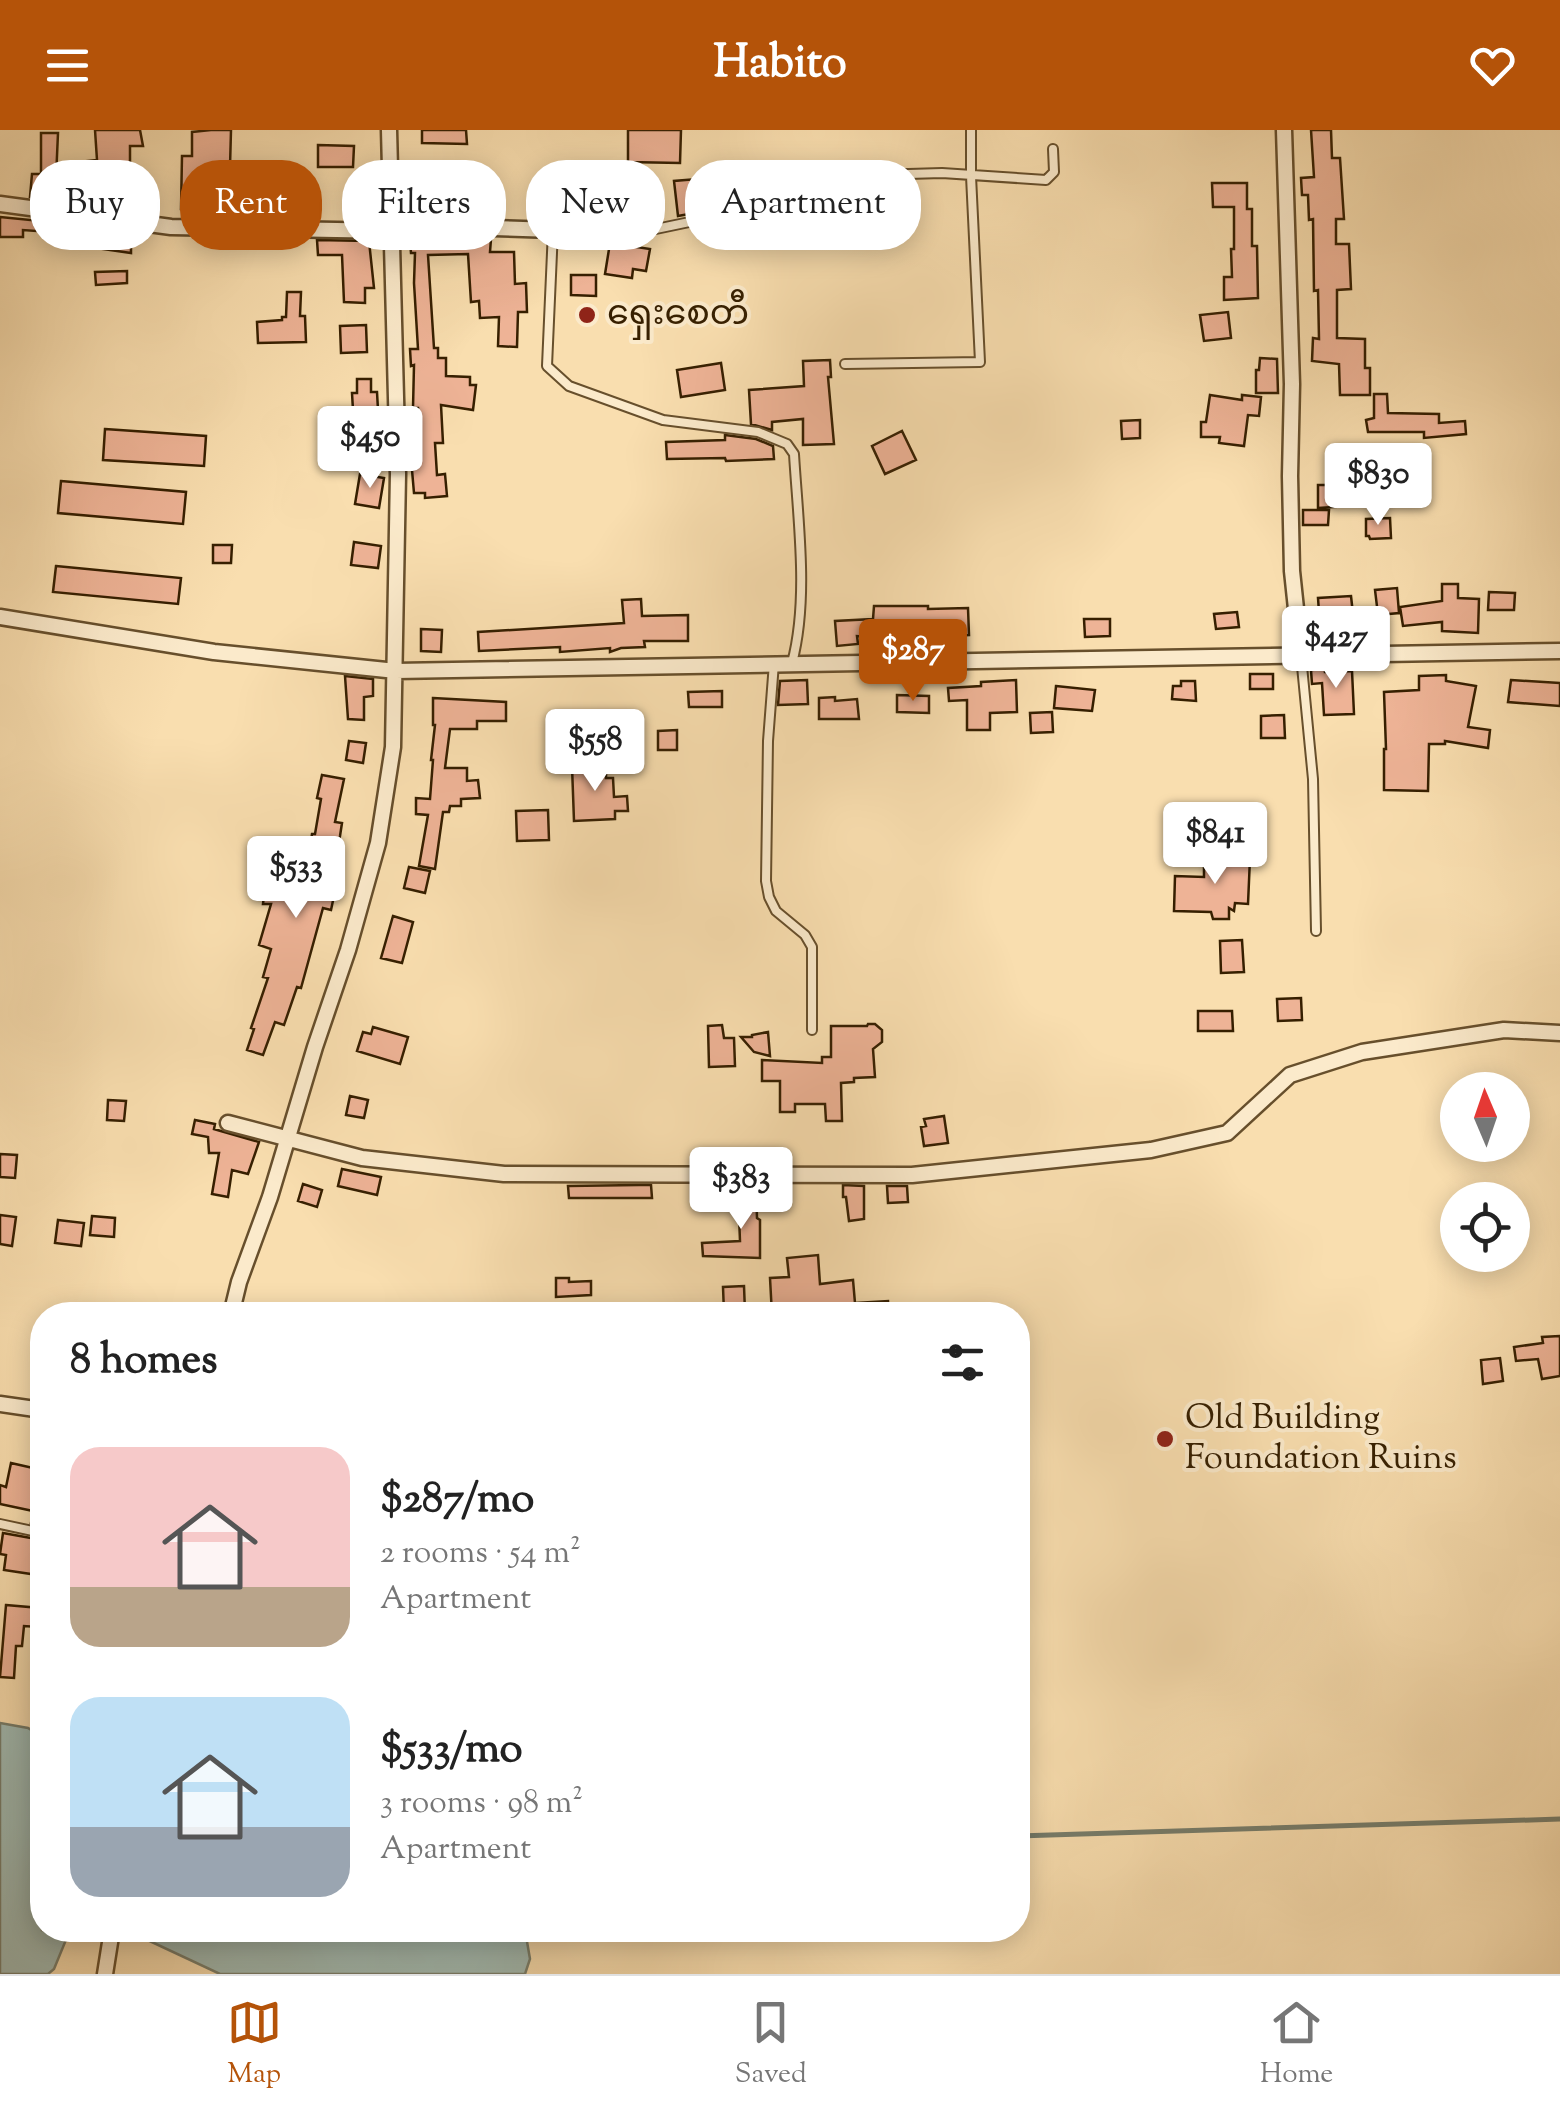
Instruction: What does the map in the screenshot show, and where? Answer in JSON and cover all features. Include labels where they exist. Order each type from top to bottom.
[{"type":"street","points":[[389,130],[389,160]]},
{"type":"street","points":[[1284,130],[1292,384],[1292,571],[1301,656]]},
{"type":"street","points":[[0,204],[172,227],[342,230]]},
{"type":"street","points":[[234,1302],[348,950],[378,843],[393,748],[398,474],[391,250]]},
{"type":"street","points":[[0,617],[214,652],[396,671],[1560,651]]},
{"type":"street","points":[[228,1124],[362,1158],[504,1174],[912,1175],[1151,1150],[1226,1133],[1290,1075],[1362,1052],[1504,1030],[1560,1033]]},
{"type":"street","points":[[0,1404],[30,1408]]},
{"type":"street","points":[[106,1974],[110,1942]]},
{"type":"lane","points":[[845,364],[980,362],[971,130]]},
{"type":"lane","points":[[665,228],[723,215],[785,169],[876,176],[942,173],[1046,180],[1054,172],[1053,149]]},
{"type":"lane","points":[[552,250],[547,366],[570,386],[663,420],[758,432],[787,444],[794,454],[800,636],[792,663]]},
{"type":"lane","points":[[1301,656],[1312,779],[1316,931]]},
{"type":"lane","points":[[774,663],[768,741],[766,881],[768,897],[776,911],[804,934],[812,947],[812,1030]]},
{"type":"lane","points":[[0,1524],[30,1530]]},
{"type":"water","points":[[0,1723],[30,1729],[30,1942],[65,1942],[48,1974],[0,1974]]},
{"type":"water","points":[[152,1942],[527,1942],[530,1959],[525,1974],[220,1974]]},
{"type":"building","points":[[95,130],[140,130],[143,146],[130,146],[130,160],[97,160]]},
{"type":"building","points":[[231,130],[230,160],[182,160],[182,156],[192,156],[192,132]]},
{"type":"building","points":[[422,130],[466,130],[467,144],[422,143]]},
{"type":"building","points":[[628,130],[681,130],[680,163],[628,160]]},
{"type":"building","points":[[1311,130],[1331,130],[1332,158],[1340,158],[1344,219],[1336,219],[1336,244],[1349,244],[1351,289],[1337,290],[1337,338],[1365,339],[1370,395],[1340,395],[1339,364],[1312,361],[1313,338],[1319,339],[1318,290],[1314,291],[1313,219],[1309,220],[1308,195],[1302,195],[1301,178],[1314,177]]},
{"type":"building","points":[[41,133],[58,133],[57,160],[41,160]]},
{"type":"building","points":[[318,145],[354,146],[353,160],[342,160],[342,167],[322,167],[322,160],[318,160]]},
{"type":"building","points":[[685,180],[685,215],[678,216],[674,181]]},
{"type":"building","points":[[1212,183],[1247,183],[1252,246],[1257,246],[1258,298],[1224,300],[1224,277],[1232,277],[1234,207],[1213,207]]},
{"type":"building","points":[[0,217],[30,220],[30,231],[23,230],[23,237],[0,237]]},
{"type":"building","points":[[322,240],[342,240],[342,250],[370,250],[374,288],[365,288],[365,303],[344,302],[342,255],[318,255]]},
{"type":"building","points":[[411,250],[514,252],[515,284],[526,283],[527,312],[518,312],[517,347],[498,346],[499,317],[480,318],[479,301],[471,302],[468,254],[428,255],[434,348],[438,348],[438,358],[446,358],[446,376],[470,377],[470,385],[476,385],[473,410],[441,405],[443,443],[435,443],[437,475],[445,474],[447,496],[425,498],[425,493],[414,493],[412,453],[420,453],[410,349],[418,349],[415,253]]},
{"type":"building","points":[[609,250],[650,250],[646,271],[633,269],[632,278],[605,274]]},
{"type":"building","points":[[127,271],[127,283],[96,285],[95,272]]},
{"type":"building","points":[[571,275],[596,275],[596,296],[571,295]]},
{"type":"building","points":[[287,292],[301,292],[300,316],[305,316],[306,342],[258,343],[257,322],[286,317]]},
{"type":"building","points":[[1228,312],[1231,338],[1204,341],[1200,315]]},
{"type":"building","points":[[366,325],[367,352],[341,353],[340,326]]},
{"type":"building","points":[[1260,358],[1277,359],[1278,393],[1256,393]]},
{"type":"building","points":[[830,360],[834,444],[803,445],[803,419],[772,422],[772,430],[751,424],[749,390],[804,386],[803,361]]},
{"type":"building","points":[[721,363],[725,390],[681,397],[677,370]]},
{"type":"building","points":[[357,379],[371,379],[378,410],[353,410],[352,393],[357,393]]},
{"type":"building","points":[[1374,394],[1387,394],[1388,413],[1439,414],[1439,423],[1465,421],[1466,434],[1424,438],[1424,432],[1368,432],[1366,420],[1374,418]]},
{"type":"building","points":[[1210,395],[1242,400],[1242,395],[1261,397],[1259,416],[1248,415],[1244,446],[1219,443],[1220,437],[1201,437],[1201,422],[1206,422]]},
{"type":"building","points":[[1140,420],[1140,438],[1122,439],[1121,421]]},
{"type":"building","points":[[105,429],[206,436],[204,466],[103,460]]},
{"type":"building","points":[[902,431],[916,460],[885,474],[872,446]]},
{"type":"building","points":[[725,435],[756,439],[773,446],[774,459],[667,459],[666,442],[725,440]]},
{"type":"building","points":[[360,474],[384,478],[379,508],[355,504]]},
{"type":"building","points":[[61,481],[186,492],[183,524],[58,513]]},
{"type":"building","points":[[1318,485],[1365,487],[1366,505],[1318,508]]},
{"type":"building","points":[[1303,510],[1329,510],[1328,525],[1303,525]]},
{"type":"building","points":[[1390,518],[1391,538],[1366,536],[1366,519]]},
{"type":"building","points":[[354,542],[381,546],[378,568],[351,565]]},
{"type":"building","points":[[213,545],[232,545],[231,563],[213,563]]},
{"type":"building","points":[[56,566],[181,578],[178,604],[53,592]]},
{"type":"building","points":[[1442,584],[1458,584],[1458,598],[1479,599],[1478,633],[1442,631],[1442,622],[1403,626],[1400,607],[1442,601]]},
{"type":"building","points":[[1397,588],[1399,613],[1378,615],[1375,590]]},
{"type":"building","points":[[1489,592],[1515,593],[1514,610],[1488,610]]},
{"type":"building","points":[[1351,596],[1354,623],[1309,630],[1308,613],[1319,612],[1318,598]]},
{"type":"building","points":[[641,599],[642,616],[688,615],[688,641],[644,641],[645,647],[610,652],[610,648],[560,652],[560,647],[479,651],[478,632],[624,623],[622,600]]},
{"type":"building","points":[[874,606],[968,608],[969,635],[947,633],[898,639],[857,636],[858,644],[837,646],[835,621],[873,619]]},
{"type":"building","points":[[1237,612],[1239,627],[1216,629],[1214,614]]},
{"type":"building","points":[[1084,619],[1110,619],[1110,636],[1085,637]]},
{"type":"building","points":[[421,629],[442,630],[441,652],[421,651]]},
{"type":"building","points":[[1311,670],[1352,671],[1354,714],[1324,715],[1322,683],[1312,684]]},
{"type":"building","points":[[1250,674],[1273,674],[1273,689],[1250,689]]},
{"type":"building","points":[[1446,675],[1446,681],[1476,686],[1468,727],[1490,730],[1488,748],[1445,741],[1429,744],[1428,791],[1384,790],[1384,692],[1419,690],[1419,676]]},
{"type":"building","points":[[345,676],[373,679],[373,696],[364,697],[364,720],[348,719]]},
{"type":"building","points":[[807,680],[808,704],[778,705],[780,681]]},
{"type":"building","points":[[1016,680],[1017,712],[990,713],[990,730],[967,730],[967,700],[949,701],[948,688]]},
{"type":"building","points":[[1511,680],[1560,683],[1560,706],[1508,702]]},
{"type":"building","points":[[1181,681],[1195,681],[1196,701],[1172,699],[1173,686],[1181,686]]},
{"type":"building","points":[[1056,686],[1095,690],[1092,711],[1054,708]]},
{"type":"building","points":[[722,691],[722,707],[689,707],[688,692]]},
{"type":"building","points":[[897,695],[929,696],[929,713],[897,712]]},
{"type":"building","points":[[835,697],[835,701],[857,699],[859,719],[819,719],[819,698]]},
{"type":"building","points":[[433,698],[506,702],[506,721],[477,721],[477,729],[450,729],[445,768],[467,768],[467,781],[478,780],[480,798],[461,799],[461,806],[450,806],[449,812],[443,812],[435,869],[419,866],[428,815],[416,814],[416,798],[430,799]]},
{"type":"building","points":[[1052,712],[1053,732],[1031,733],[1030,713]]},
{"type":"building","points":[[1284,715],[1285,738],[1261,738],[1261,716]]},
{"type":"building","points":[[677,730],[677,750],[658,750],[658,731]]},
{"type":"building","points":[[349,741],[366,743],[363,763],[346,760]]},
{"type":"building","points":[[606,765],[606,778],[613,778],[614,797],[627,796],[628,811],[615,811],[615,819],[574,821],[572,766]]},
{"type":"building","points":[[322,775],[344,779],[335,822],[342,823],[340,836],[321,893],[334,896],[331,910],[323,908],[301,988],[297,987],[284,1025],[275,1022],[263,1055],[247,1050],[268,978],[263,977],[271,949],[259,945],[271,904],[263,904],[265,885],[298,888],[315,834]]},
{"type":"building","points":[[548,810],[549,840],[517,841],[516,811]]},
{"type":"building","points":[[1204,856],[1250,858],[1248,904],[1235,903],[1234,911],[1229,908],[1229,919],[1213,919],[1211,912],[1174,911],[1175,876],[1204,877]]},
{"type":"building","points":[[409,867],[430,871],[425,893],[404,888]]},
{"type":"building","points":[[393,916],[413,922],[402,963],[381,958]]},
{"type":"building","points":[[1242,940],[1244,972],[1221,973],[1220,941]]},
{"type":"building","points":[[1301,998],[1302,1020],[1278,1021],[1277,999]]},
{"type":"building","points":[[1198,1011],[1232,1011],[1233,1031],[1198,1031]]},
{"type":"building","points":[[868,1024],[882,1030],[882,1042],[873,1049],[875,1077],[841,1083],[842,1121],[826,1121],[825,1104],[795,1104],[795,1112],[780,1112],[780,1081],[762,1081],[762,1060],[822,1063],[822,1057],[831,1057],[831,1026]]},
{"type":"building","points":[[722,1025],[724,1038],[734,1038],[735,1066],[709,1067],[708,1026]]},
{"type":"building","points":[[373,1027],[408,1037],[400,1064],[357,1051],[363,1032],[371,1034]]},
{"type":"building","points":[[768,1032],[770,1056],[754,1052],[741,1037],[752,1037]]},
{"type":"building","points":[[350,1096],[368,1100],[364,1118],[346,1115]]},
{"type":"building","points":[[108,1100],[126,1101],[124,1121],[107,1120]]},
{"type":"building","points":[[944,1116],[948,1143],[924,1146],[924,1119]]},
{"type":"building","points":[[195,1120],[259,1142],[248,1174],[232,1170],[228,1197],[212,1194],[219,1153],[209,1153],[208,1137],[192,1134]]},
{"type":"building","points":[[0,1154],[17,1155],[15,1178],[0,1177]]},
{"type":"building","points":[[342,1169],[381,1177],[377,1195],[338,1186]]},
{"type":"building","points":[[303,1184],[322,1190],[317,1207],[298,1201]]},
{"type":"building","points":[[651,1185],[652,1198],[569,1198],[568,1186]]},
{"type":"building","points":[[843,1185],[864,1186],[864,1219],[849,1221]]},
{"type":"building","points":[[887,1186],[907,1186],[908,1202],[888,1203]]},
{"type":"building","points":[[756,1189],[760,1258],[703,1256],[702,1243],[740,1241],[738,1190]]},
{"type":"building","points":[[0,1215],[16,1217],[12,1246],[0,1244]]},
{"type":"building","points":[[92,1216],[115,1218],[114,1237],[90,1235]]},
{"type":"building","points":[[58,1220],[84,1223],[81,1246],[55,1243]]},
{"type":"building","points":[[818,1255],[820,1284],[853,1280],[855,1302],[771,1302],[770,1278],[789,1277],[787,1258]]},
{"type":"building","points":[[556,1278],[591,1281],[591,1295],[556,1297]]},
{"type":"building","points":[[744,1286],[745,1302],[724,1302],[723,1287]]},
{"type":"building","points":[[1560,1336],[1560,1376],[1542,1379],[1538,1359],[1516,1361],[1514,1347],[1543,1343],[1542,1337]]},
{"type":"building","points":[[1500,1358],[1503,1381],[1483,1384],[1481,1360]]},
{"type":"building","points":[[11,1463],[30,1467],[30,1510],[0,1504],[0,1485],[6,1487]]},
{"type":"building","points":[[3,1533],[30,1538],[30,1574],[4,1570],[6,1555],[0,1554]]},
{"type":"building","points":[[6,1605],[30,1607],[30,1626],[24,1626],[22,1646],[16,1646],[14,1678],[0,1677]]},
{"type":"waterway","points":[[1030,1836],[1560,1819]]},
{"type":"place","name":"ရှေးစေတီ","points":[[587,315]]},
{"type":"place","name":"Old Building Foundation Ruins","points":[[1165,1439]]}]
